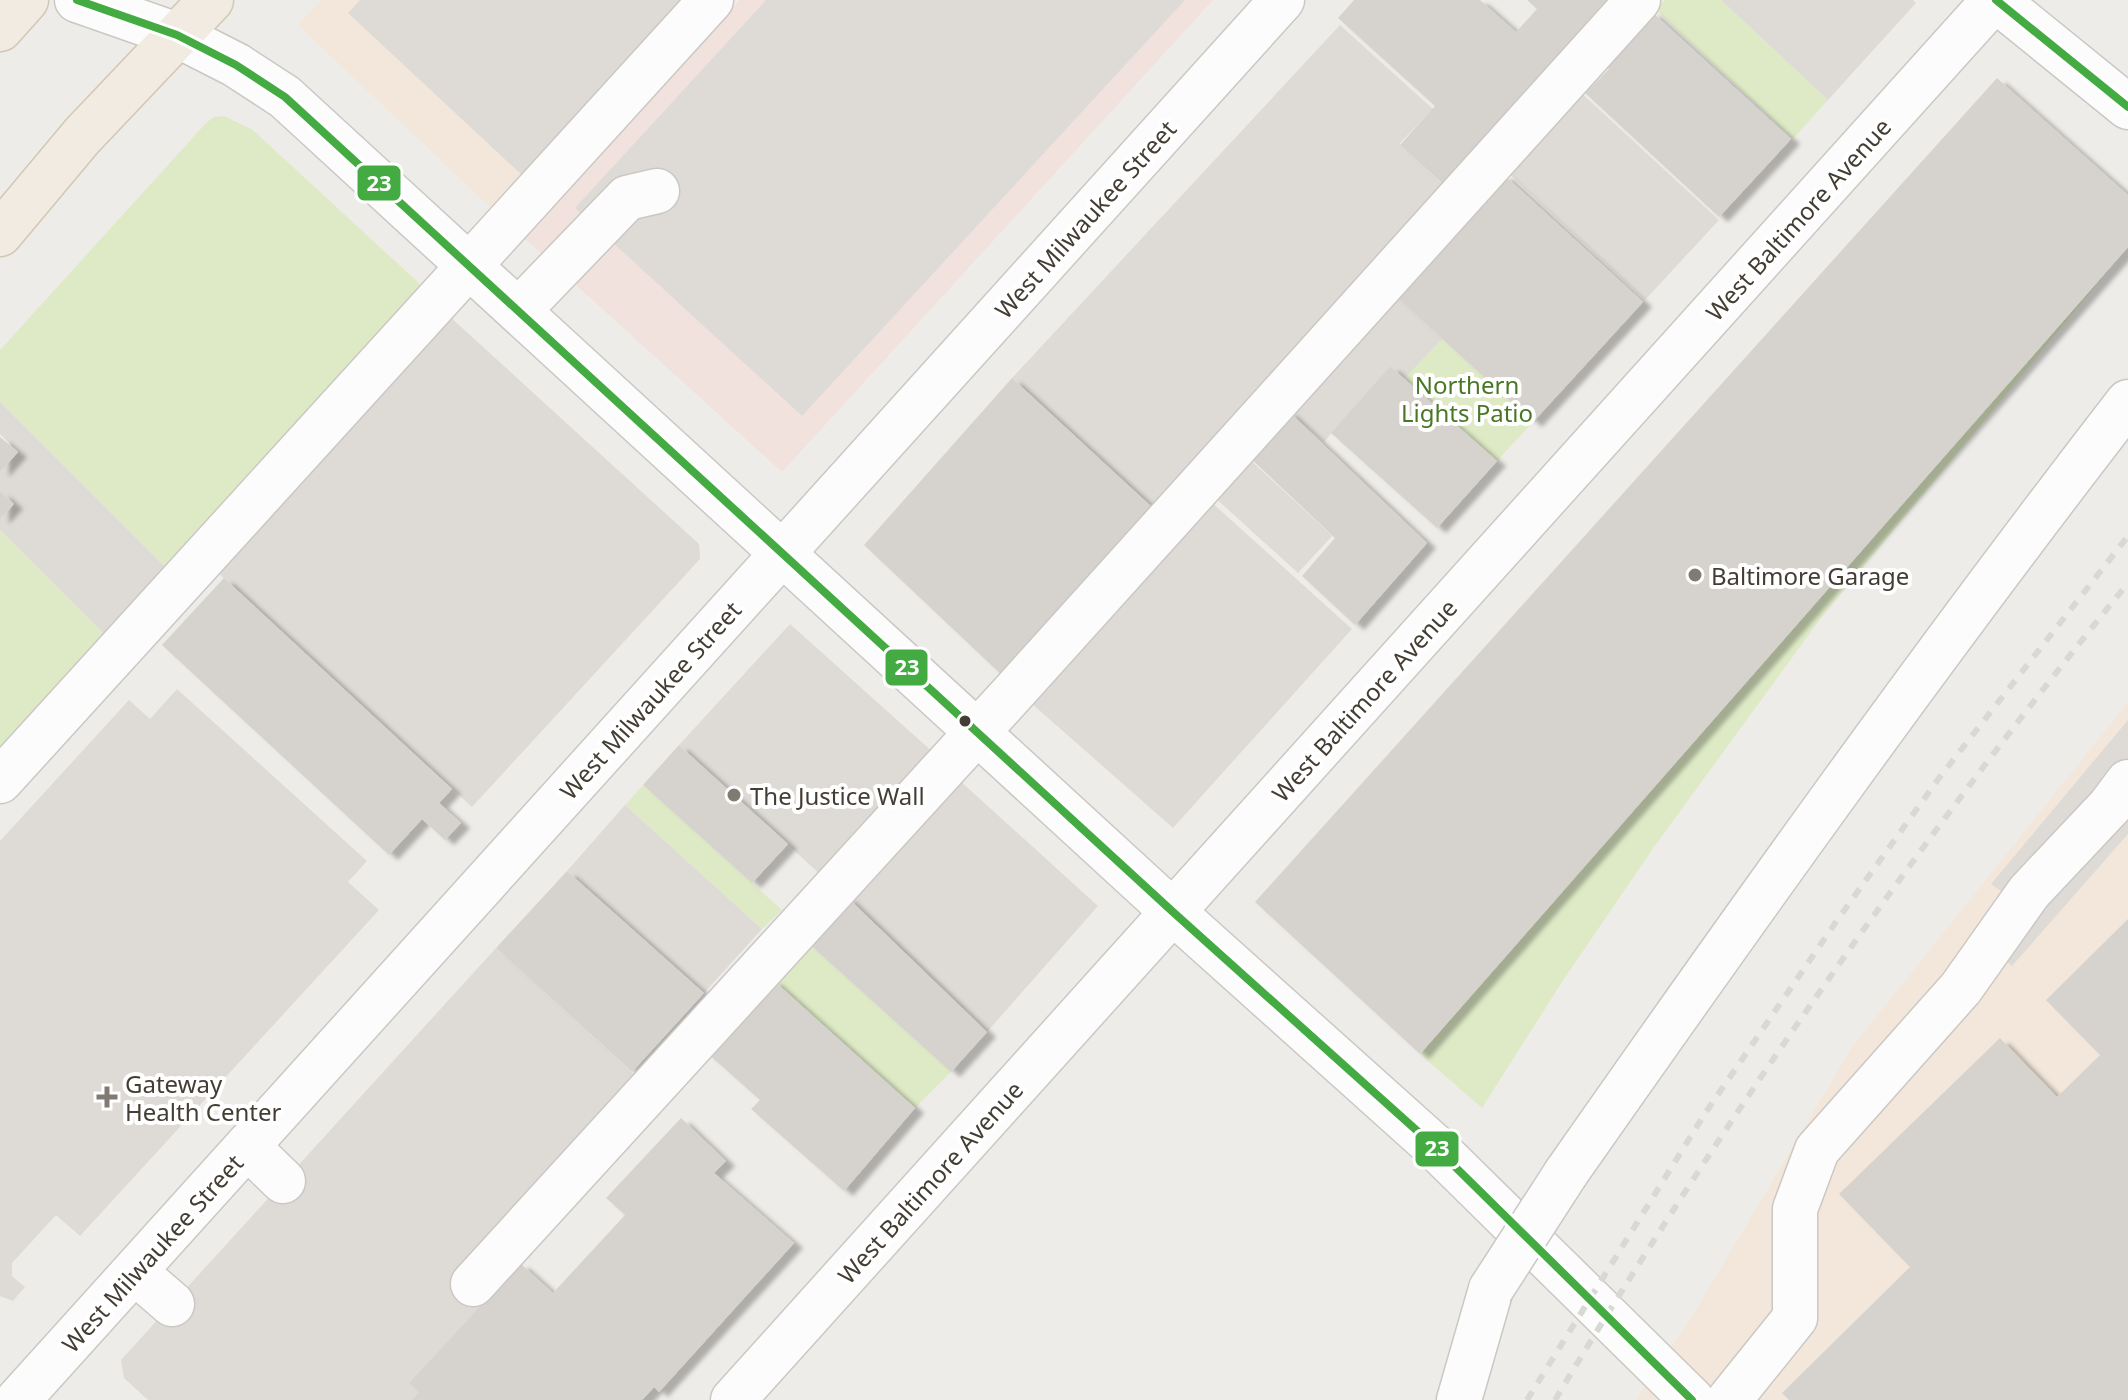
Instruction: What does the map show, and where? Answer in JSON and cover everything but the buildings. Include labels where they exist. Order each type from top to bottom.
[{"type":"main road","points":[[0,29],[26,0]]},
{"type":"main road","points":[[0,234],[82,136],[211,0]]},
{"type":"street","points":[[77,0],[177,35],[236,65],[285,97],[1173,912],[1434,1146],[1692,1400]]},
{"type":"street","points":[[0,781],[711,0]]},
{"type":"street","name":"West Milwaukee Street","points":[[23,1390],[135,1272],[1282,0]]},
{"type":"street","points":[[473,1284],[1638,0]]},
{"type":"street","points":[[1995,0],[2128,107]]},
{"type":"street","name":"West Baltimore Avenue","points":[[733,1400],[1995,0]]},
{"type":"street","points":[[518,311],[627,198],[657,191]]},
{"type":"street","points":[[1459,1400],[1491,1289],[1566,1173],[1787,859],[2128,402]]},
{"type":"street","points":[[1729,1400],[1795,1318],[1795,1209],[1817,1150],[1961,988],[2029,892],[2110,806],[2128,782]]},
{"type":"street","points":[[248,1147],[283,1181]]},
{"type":"street","points":[[135,1272],[172,1304]]},
{"type":"shaded area","points":[[321,0],[689,0],[494,211],[298,25]]},
{"type":"shaded area","points":[[360,0],[685,0],[523,176],[348,13]]},
{"type":"shaded area","points":[[740,0],[1213,0],[782,472],[523,237]]},
{"type":"shaded area","points":[[766,0],[1185,0],[802,416],[575,208]]},
{"type":"shaded area","points":[[1721,0],[1913,0],[1916,3],[1828,100]]},
{"type":"shaded area","points":[[1340,25],[1433,109],[1399,144],[1447,189],[1154,509],[1012,378]]},
{"type":"shaded area","points":[[1577,89],[1719,220],[1645,300],[1503,168]]},
{"type":"shaded area","points":[[1393,294],[1442,339],[1404,379],[1390,366],[1324,442],[1287,410]]},
{"type":"shaded area","points":[[448,315],[699,544],[700,559],[472,807],[216,571]]},
{"type":"shaded area","points":[[0,402],[167,569],[108,638],[0,530],[0,519],[14,504],[0,491],[0,472],[18,452],[0,434]]},
{"type":"shaded area","points":[[1247,457],[1332,536],[1298,573],[1212,495]]},
{"type":"shaded area","points":[[1209,500],[1352,629],[1173,828],[1031,703]]},
{"type":"shaded area","points":[[790,624],[935,754],[823,877],[679,745]]},
{"type":"shaded area","name":"Gateway Health Center","points":[[177,689],[367,861],[348,882],[379,910],[80,1236],[56,1215],[12,1263],[12,1276],[25,1287],[13,1301],[0,1296],[0,841],[129,700],[150,719]]},
{"type":"shaded area","points":[[2128,702],[2128,1400],[1636,1400],[1694,1313],[1852,1047]]},
{"type":"shaded area","points":[[2128,720],[2128,834],[2012,966],[1982,942],[2010,897],[1991,884]]},
{"type":"shaded area","points":[[958,779],[1098,906],[987,1032],[846,896]]},
{"type":"shaded area","points":[[625,805],[762,929],[704,993],[567,871]]},
{"type":"shaded area","points":[[496,948],[641,1081],[488,1298],[410,1382],[419,1392],[411,1400],[148,1400],[124,1378],[121,1360]]},
{"type":"green space","points":[[1665,0],[1721,0],[1828,100],[1793,139],[1656,10]]},
{"type":"green space","points":[[224,116],[253,130],[422,286],[167,569],[0,402],[0,350],[207,122]]},
{"type":"green space","points":[[2128,247],[1821,618],[1654,847],[1564,979],[1482,1108],[1420,1054]]},
{"type":"green space","name":"Northern Lights Patio","points":[[1442,339],[1533,422],[1497,461],[1404,379]]},
{"type":"green space","points":[[0,530],[108,638],[1,749],[0,748]]},
{"type":"green space","points":[[643,785],[782,910],[762,929],[625,805]]},
{"type":"green space","points":[[806,941],[951,1072],[915,1108],[772,979]]},
{"type":"railway","points":[[1527,1400],[1704,1115],[1838,919],[1939,778],[2128,536]]},
{"type":"railway","points":[[1555,1400],[1688,1188],[1827,981],[1974,779],[2128,583]]},
{"type":"transit line","name":"23","points":[[77,0],[177,35],[236,65],[285,97],[1173,912],[1434,1146],[1692,1400]]},
{"type":"transit line","name":"23","points":[[1996,0],[2128,107]]},
{"type":"place","name":"Baltimore Garage","points":[[1695,575]]},
{"type":"place","name":"The Justice Wall","points":[[734,795]]},
{"type":"place","name":"Gateway Health Center","points":[[107,1097]]}]
